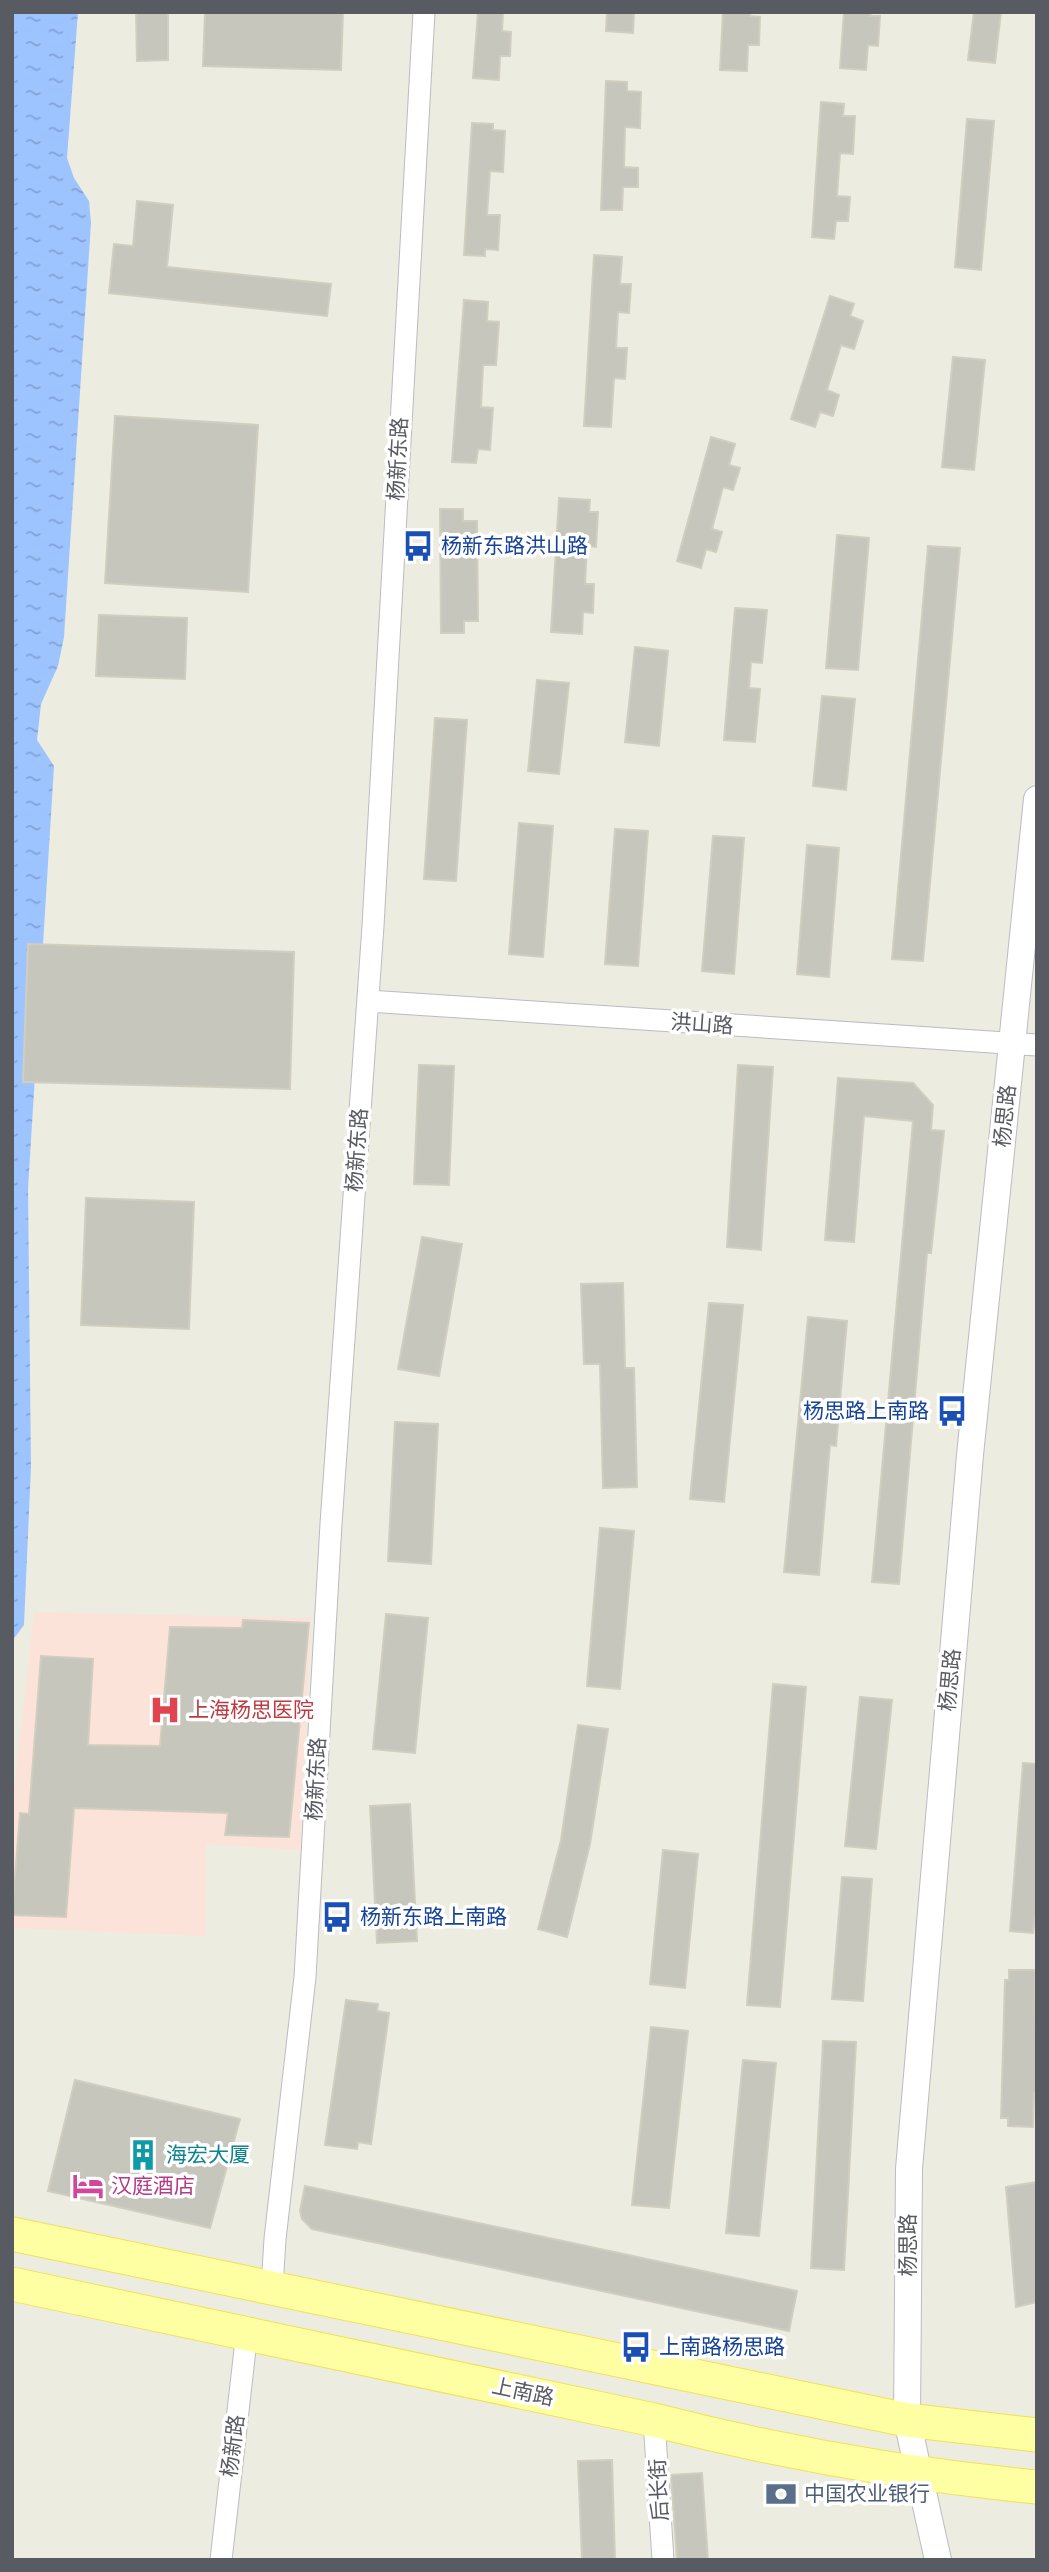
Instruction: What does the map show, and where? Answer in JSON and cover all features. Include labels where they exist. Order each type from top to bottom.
[{"type":"main road","points":[[12,2234],[907,2420],[1037,2435]]},
{"type":"main road","name":"上南路","points":[[12,2284],[247,2332],[654,2420],[729,2439],[918,2472],[1037,2487]]},
{"type":"street","name":"杨新东路","points":[[272,2287],[275,2239],[304,1990],[331,1524],[368,1001],[425,12]]},
{"type":"street","name":"杨思路","points":[[938,2560],[907,2420],[912,2125],[970,1455],[1024,1045],[1037,799]]},
{"type":"street","name":"洪山路","points":[[368,1001],[1024,1045]]},
{"type":"street","name":"杨新路","points":[[221,2560],[247,2332]]},
{"type":"street","name":"后长街","points":[[654,2420],[663,2560]]},
{"type":"shaded area","name":"上海杨思医院","points":[[34,1612],[311,1618],[300,1850],[206,1844],[205,1936],[12,1928],[12,1808]]},
{"type":"water","points":[[12,12],[78,12],[67,158],[74,178],[89,201],[91,223],[64,637],[58,666],[41,704],[37,740],[54,766],[28,1189],[31,1467],[24,1625],[12,1641]]},
{"type":"building","points":[[136,12],[168,12],[168,60],[137,61]]},
{"type":"building","points":[[205,12],[343,12],[341,70],[203,66]]},
{"type":"building","points":[[478,12],[503,12],[502,31],[511,32],[510,56],[500,56],[499,80],[473,78]]},
{"type":"building","points":[[607,12],[634,12],[633,33],[606,31]]},
{"type":"building","points":[[723,12],[750,12],[750,16],[760,17],[759,45],[748,45],[747,71],[720,70]]},
{"type":"building","points":[[844,12],[871,12],[870,16],[880,16],[878,46],[868,45],[866,70],[840,68]]},
{"type":"building","points":[[974,12],[1001,12],[995,63],[968,60]]},
{"type":"building","points":[[606,81],[627,82],[627,91],[641,92],[640,128],[625,127],[624,167],[638,168],[638,187],[623,187],[622,210],[601,210]]},
{"type":"building","points":[[821,102],[844,104],[843,116],[855,116],[853,154],[840,153],[837,196],[850,197],[848,221],[836,221],[834,239],[812,237]]},
{"type":"building","points":[[967,119],[994,121],[981,270],[955,267]]},
{"type":"building","points":[[472,123],[493,124],[493,130],[505,131],[503,172],[490,171],[487,215],[500,215],[498,250],[485,249],[485,256],[464,255]]},
{"type":"building","points":[[137,201],[173,205],[167,267],[331,284],[327,316],[109,293],[114,244],[133,246]]},
{"type":"building","points":[[594,255],[622,257],[620,284],[631,284],[629,313],[618,312],[616,348],[627,348],[625,379],[614,378],[611,427],[584,426]]},
{"type":"building","points":[[830,296],[854,304],[850,316],[863,321],[854,349],[841,345],[827,390],[839,395],[833,416],[820,412],[815,427],[791,419]]},
{"type":"building","points":[[464,300],[488,302],[487,321],[499,322],[496,365],[483,365],[481,407],[493,408],[490,450],[478,449],[476,463],[452,462]]},
{"type":"building","points":[[953,357],[985,360],[974,470],[942,467]]},
{"type":"building","points":[[115,416],[258,425],[248,592],[105,583]]},
{"type":"building","points":[[711,437],[735,444],[729,465],[740,468],[733,490],[723,487],[712,529],[722,532],[716,552],[706,549],[701,568],[677,561]]},
{"type":"building","points":[[559,498],[590,500],[589,512],[598,512],[596,547],[587,546],[585,584],[594,584],[593,613],[583,612],[582,634],[551,632]]},
{"type":"building","points":[[440,509],[463,509],[463,521],[477,521],[478,621],[464,621],[464,633],[441,633]]},
{"type":"building","points":[[837,535],[869,538],[858,670],[826,668]]},
{"type":"building","points":[[928,546],[960,548],[923,961],[892,959]]},
{"type":"building","points":[[735,608],[767,610],[762,663],[751,662],[749,688],[760,689],[755,742],[724,740]]},
{"type":"building","points":[[99,615],[187,618],[185,679],[96,676]]},
{"type":"building","points":[[635,647],[668,651],[659,746],[625,742]]},
{"type":"building","points":[[537,680],[569,683],[559,774],[528,771]]},
{"type":"building","points":[[822,696],[855,699],[846,790],[813,786]]},
{"type":"building","points":[[435,718],[467,720],[456,881],[424,879]]},
{"type":"building","points":[[519,823],[553,826],[543,957],[509,954]]},
{"type":"building","points":[[615,829],[648,831],[638,966],[605,964]]},
{"type":"building","points":[[713,836],[744,838],[734,974],[702,971]]},
{"type":"building","points":[[807,845],[839,848],[829,977],[797,974]]},
{"type":"building","points":[[28,944],[294,952],[290,1089],[23,1082]]},
{"type":"building","points":[[419,1065],[454,1066],[449,1185],[414,1184]]},
{"type":"building","points":[[738,1065],[773,1067],[761,1250],[727,1247]]},
{"type":"building","points":[[838,1078],[913,1083],[933,1105],[931,1130],[944,1131],[931,1253],[927,1253],[899,1584],[872,1582],[913,1121],[864,1116],[854,1242],[825,1240]]},
{"type":"building","points":[[86,1198],[194,1202],[189,1329],[81,1325]]},
{"type":"building","points":[[422,1237],[462,1244],[439,1376],[398,1369]]},
{"type":"building","points":[[623,1283],[625,1368],[634,1368],[637,1487],[603,1488],[600,1364],[584,1364],[581,1284]]},
{"type":"building","points":[[709,1303],[743,1305],[724,1502],[690,1499]]},
{"type":"building","points":[[808,1317],[847,1321],[836,1446],[830,1445],[819,1575],[784,1572]]},
{"type":"building","points":[[395,1422],[438,1424],[431,1564],[388,1561]]},
{"type":"building","points":[[600,1528],[634,1531],[620,1689],[587,1686]]},
{"type":"building","points":[[386,1614],[428,1618],[415,1753],[373,1749]]},
{"type":"building","points":[[243,1620],[309,1623],[289,1837],[225,1835],[228,1813],[74,1808],[66,1917],[12,1915],[20,1813],[29,1814],[41,1656],[93,1659],[88,1745],[160,1746],[170,1627],[242,1628]]},
{"type":"building","points":[[773,1684],[806,1687],[780,2007],[747,2005]]},
{"type":"building","points":[[860,1697],[892,1700],[876,1849],[845,1846]]},
{"type":"building","points":[[578,1725],[608,1729],[590,1844],[567,1937],[538,1929],[561,1840]]},
{"type":"building","points":[[1023,1763],[1037,1764],[1037,1907],[1033,1933],[1010,1931]]},
{"type":"building","points":[[410,1804],[417,1941],[377,1943],[370,1806]]},
{"type":"building","points":[[663,1850],[698,1854],[685,1988],[650,1984]]},
{"type":"building","points":[[842,1877],[872,1879],[863,2001],[832,1999]]},
{"type":"building","points":[[1009,1970],[1035,1970],[1037,2093],[1034,2093],[1033,2127],[1008,2126],[1008,2118],[1001,2118],[1005,1980],[1009,1980]]},
{"type":"building","points":[[346,2000],[378,2004],[377,2011],[389,2013],[371,2144],[358,2142],[357,2149],[325,2145]]},
{"type":"building","points":[[651,2027],[688,2031],[669,2208],[632,2205]]},
{"type":"building","points":[[823,2041],[856,2042],[844,2270],[811,2268]]},
{"type":"building","points":[[743,2060],[776,2063],[759,2236],[726,2233]]},
{"type":"building","name":"海宏大厦","points":[[75,2080],[240,2119],[210,2228],[48,2191]]},
{"type":"building","points":[[1037,2182],[1037,2302],[1016,2307],[1006,2187]]},
{"type":"building","points":[[305,2186],[797,2291],[789,2331],[312,2229],[302,2219],[300,2211]]},
{"type":"building","points":[[612,2460],[615,2560],[582,2560],[578,2461]]},
{"type":"building","points":[[702,2473],[708,2560],[677,2560],[671,2475]]},
{"type":"place","name":"杨新东路洪山路","points":[[418,546]]},
{"type":"place","name":"杨思路上南路","points":[[952,1411]]},
{"type":"place","name":"上海杨思医院","points":[[165,1710]]},
{"type":"place","name":"杨新东路上南路","points":[[337,1917]]},
{"type":"place","name":"海宏大厦","points":[[143,2155]]},
{"type":"place","name":"汉庭酒店","points":[[88,2186]]},
{"type":"place","name":"上南路杨思路","points":[[636,2347]]},
{"type":"place","name":"中国农业银行","points":[[781,2494]]}]
